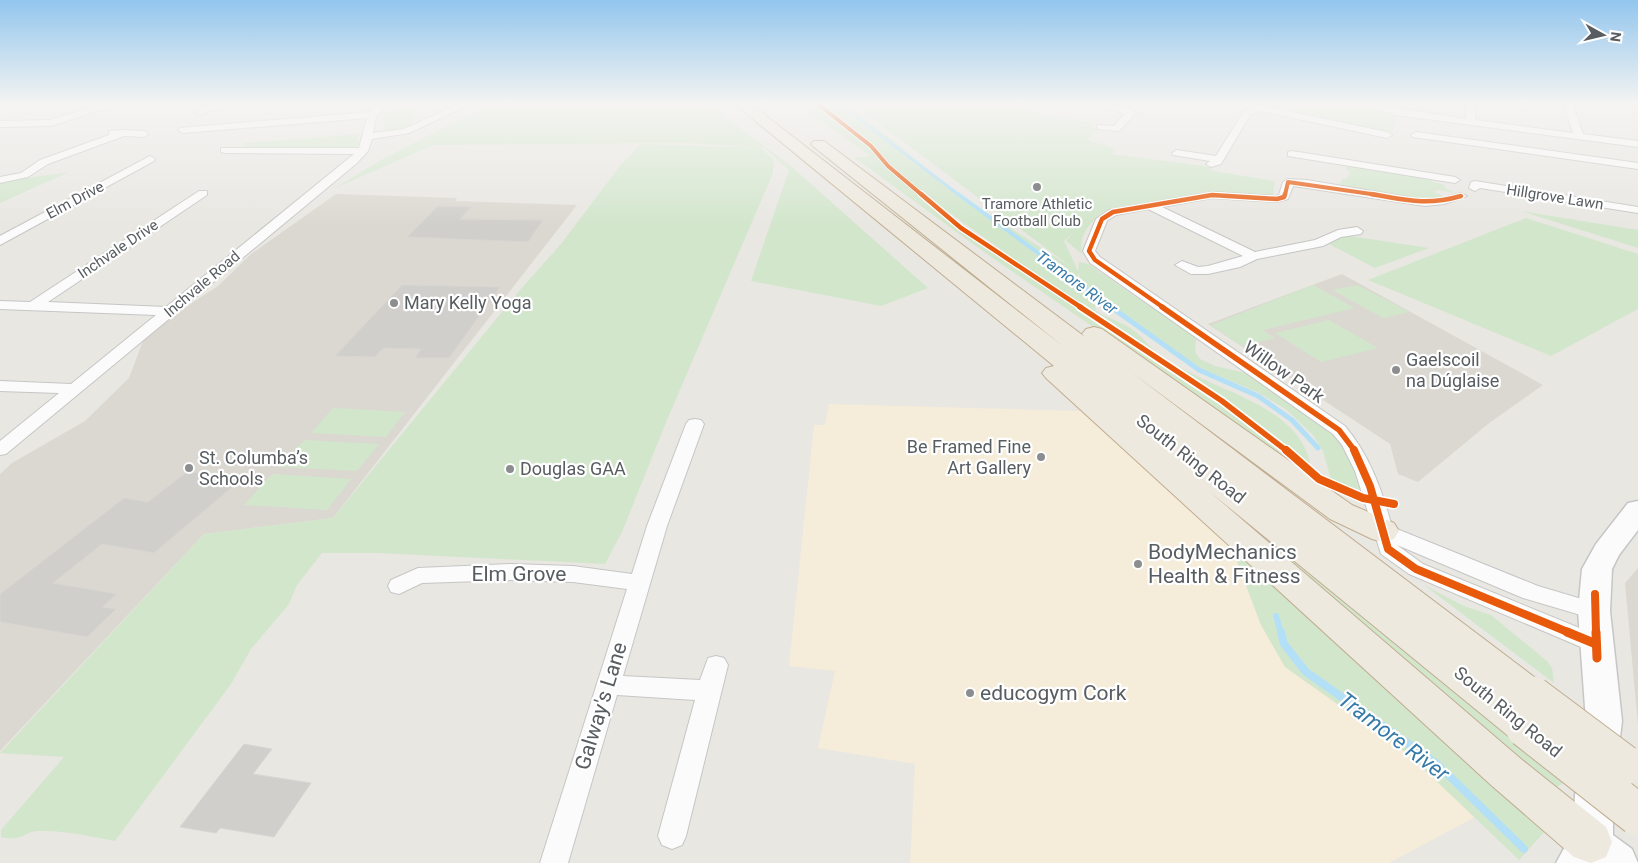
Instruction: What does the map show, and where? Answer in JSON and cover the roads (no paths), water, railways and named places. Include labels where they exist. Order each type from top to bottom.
[{"type":"highway","name":"South Ring Road","points":[[799,145],[884,206]]},
{"type":"highway","name":"South Ring Road","points":[[818,145],[982,294],[1529,712],[1638,815]]},
{"type":"highway","points":[[884,206],[983,256],[1341,512],[1383,532]]},
{"type":"highway","points":[[884,206],[934,266],[1506,772],[1595,856]]},
{"type":"highway","name":"South Ring Road","points":[[1529,712],[1633,772]]},
{"type":"main road","points":[[1595,856],[1594,795],[1604,721],[1595,628],[1596,575],[1601,559],[1638,510]]},
{"type":"street","points":[[0,180],[24,174],[44,162],[90,145]]},
{"type":"street","name":"Inchvale Road","points":[[0,450],[363,151],[366,145]]},
{"type":"street","points":[[1177,153],[1214,162],[1225,145]]},
{"type":"street","points":[[1490,145],[1638,166]]},
{"type":"street","points":[[225,150],[363,151]]},
{"type":"street","points":[[1292,154],[1455,180]]},
{"type":"street","name":"Elm Drive","points":[[0,241],[150,159]]},
{"type":"street","points":[[1343,162],[1336,180],[1425,203],[1440,202],[1460,196]]},
{"type":"street","name":"Willow Park","points":[[1336,180],[1288,182],[1284,198],[1270,199],[1212,195],[1113,212],[1102,218],[1089,246],[1090,255],[1339,430],[1352,445],[1362,465],[1388,549],[1416,569],[1595,628]]},
{"type":"street","name":"Hillgrove Lawn","points":[[1475,188],[1475,184],[1638,210]]},
{"type":"street","name":"Inchvale Drive","points":[[33,306],[203,193]]},
{"type":"street","points":[[1148,205],[1252,256]]},
{"type":"street","points":[[1182,264],[1190,269],[1208,270],[1235,264],[1252,256],[1318,244],[1336,234],[1357,231]]},
{"type":"street","name":"Inchvale Drive","points":[[0,305],[169,312]]},
{"type":"street","points":[[0,386],[74,389]]},
{"type":"street","name":"Galway's Lane","points":[[554,863],[607,685],[650,550],[695,424]]},
{"type":"street","points":[[1383,532],[1531,592],[1595,628]]},
{"type":"street","name":"Elm Grove","points":[[399,586],[418,576],[510,572],[574,574],[640,583]]},
{"type":"street","points":[[672,836],[716,665]]},
{"type":"street","points":[[607,685],[710,691]]},
{"type":"waterway","name":"Tramore River","points":[[894,145],[959,195]]},
{"type":"waterway","name":"Tramore River","points":[[958,194],[1113,308]]},
{"type":"waterway","name":"Tramore River","points":[[1111,307],[1199,370],[1258,396],[1292,420],[1318,448]]},
{"type":"waterway","name":"Tramore River","points":[[1276,616],[1281,633]]},
{"type":"waterway","name":"Tramore River","points":[[1281,632],[1284,644],[1306,672],[1437,764],[1524,849]]},
{"type":"place","name":"Tramore Athletic Football Club","points":[[1037,187]]},
{"type":"place","name":"Mary Kelly Yoga","points":[[394,303]]},
{"type":"place","name":"Gaelscoil na Dúglaise","points":[[1396,370]]},
{"type":"place","name":"Be Framed Fine Art Gallery","points":[[1041,457]]},
{"type":"place","name":"St. Columba’s Schools","points":[[189,468]]},
{"type":"place","name":"Douglas GAA","points":[[510,469]]},
{"type":"place","name":"BodyMechanics Health & Fitness","points":[[1138,564]]},
{"type":"place","name":"educogym Cork","points":[[970,693]]}]
